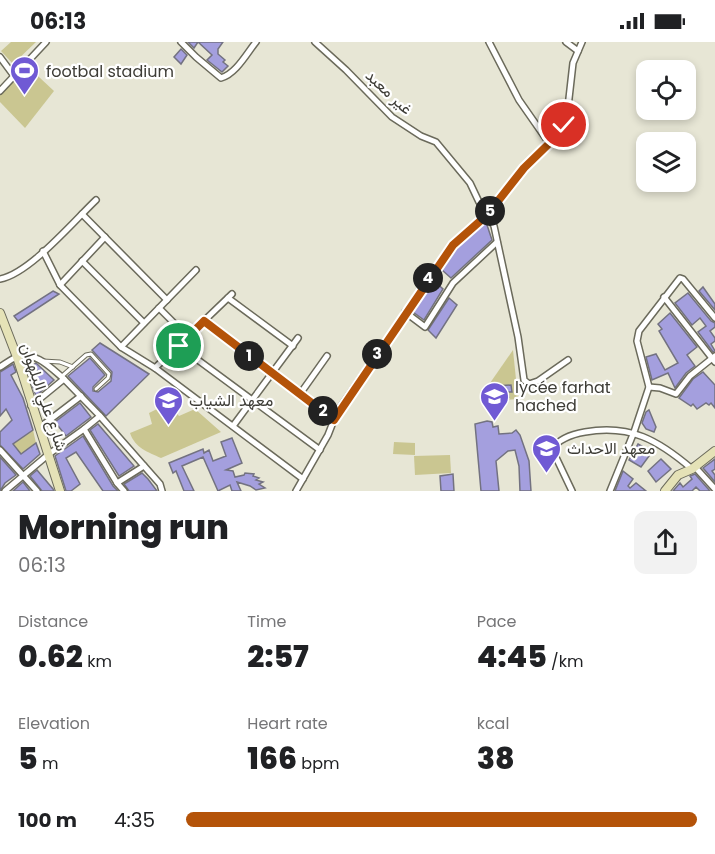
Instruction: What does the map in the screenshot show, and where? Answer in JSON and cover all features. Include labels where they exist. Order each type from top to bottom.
[{"type":"street","points":[[0,92],[46,42]]},
{"type":"street","points":[[181,42],[221,78],[233,70],[256,42]]},
{"type":"street","name":"غير معبد","points":[[315,42],[392,117],[421,136],[436,142],[463,173],[487,215],[493,221],[518,337],[524,380],[529,384],[535,383],[568,360]]},
{"type":"street","points":[[489,42],[489,46],[519,100],[549,144]]},
{"type":"street","points":[[566,42],[578,51]]},
{"type":"street","points":[[296,491],[320,450],[334,420],[405,312],[453,245],[487,215],[524,168],[561,132],[567,116],[573,63],[582,42]]},
{"type":"street","points":[[0,57],[14,75]]},
{"type":"street","points":[[0,279],[16,274],[96,200]]},
{"type":"street","points":[[82,214],[167,300]]},
{"type":"street","points":[[60,285],[105,237]]},
{"type":"street","points":[[405,312],[425,327],[453,283],[497,242]]},
{"type":"street","points":[[43,251],[60,285],[121,347],[155,368],[303,479]]},
{"type":"street","points":[[82,261],[144,323]]},
{"type":"street","points":[[121,347],[196,270]]},
{"type":"street","points":[[610,491],[649,387],[637,341],[638,334],[664,297],[681,278],[715,318]]},
{"type":"street","points":[[155,368],[230,296],[292,346]]},
{"type":"street","points":[[649,387],[676,394],[690,376],[714,358],[664,297]]},
{"type":"street","points":[[159,308],[188,337]]},
{"type":"street","name":"شارع علي البلهوان","points":[[0,313],[17,357],[60,491]]},
{"type":"street","points":[[204,321],[334,420]]},
{"type":"street","points":[[233,426],[298,338]]},
{"type":"street","points":[[179,346],[320,450]]},
{"type":"street","points":[[300,394],[327,356]]},
{"type":"street","points":[[0,367],[17,357],[33,357],[42,361],[63,378],[100,416],[161,486],[162,491]]},
{"type":"street","points":[[32,406],[63,378]]},
{"type":"street","points":[[39,428],[81,396]]},
{"type":"street","points":[[5,491],[100,416]]},
{"type":"street","points":[[84,429],[124,491]]},
{"type":"street","points":[[572,491],[552,449],[561,441],[587,432],[614,429],[634,432],[659,444],[693,467],[715,489]]},
{"type":"street","points":[[0,450],[37,491]]},
{"type":"street","points":[[665,491],[678,475],[715,451]]},
{"type":"street","points":[[117,483],[144,466]]},
{"type":"lane","points":[[63,378],[87,354],[93,355],[109,375],[96,390]]},
{"type":"lane","points":[[42,361],[60,362],[73,367]]},
{"type":"shaded area","name":"footbal stadium","points":[[11,42],[36,42],[13,64],[1,51]]},
{"type":"shaded area","name":"footbal stadium","points":[[25,64],[54,91],[25,128],[0,102],[0,93]]},
{"type":"shaded area","points":[[513,350],[518,399],[489,401],[481,396]]},
{"type":"shaded area","points":[[169,403],[179,416],[195,409],[221,432],[161,458],[147,451],[135,442],[130,433],[152,424],[149,413]]},
{"type":"shaded area","points":[[33,430],[36,443],[21,454],[13,444]]},
{"type":"shaded area","points":[[394,442],[415,443],[415,455],[393,454]]},
{"type":"shaded area","points":[[450,455],[451,473],[415,475],[414,456]]},
{"type":"building","points":[[188,42],[198,42],[194,48]]},
{"type":"building","points":[[198,42],[223,42],[218,49],[218,54],[228,66],[222,72],[207,60],[212,55]]},
{"type":"building","points":[[181,49],[187,55],[181,64],[174,57]]},
{"type":"building","points":[[486,222],[492,240],[451,278],[442,270],[457,248]]},
{"type":"building","points":[[434,281],[443,289],[424,320],[413,312]]},
{"type":"building","points":[[703,287],[715,304],[715,310],[699,291]]},
{"type":"building","points":[[53,291],[59,294],[18,321],[14,316]]},
{"type":"building","points":[[688,293],[715,323],[715,327],[710,331],[715,338],[711,344],[715,351],[713,352],[698,332],[706,326],[700,318],[692,325],[675,303]]},
{"type":"building","points":[[449,298],[457,305],[436,338],[428,330]]},
{"type":"building","points":[[670,313],[697,347],[687,355],[695,366],[686,373],[675,388],[668,373],[652,380],[646,357],[656,354],[665,370],[678,363],[659,331],[662,329],[658,324]]},
{"type":"building","points":[[100,343],[149,374],[106,416],[68,376],[90,358],[105,375],[93,387],[93,391],[98,392],[111,381],[112,372],[92,350]]},
{"type":"building","points":[[36,363],[54,380],[36,396],[30,379],[39,372],[32,366]]},
{"type":"building","points":[[13,364],[16,372],[11,375],[23,398],[33,430],[13,444],[21,454],[36,443],[40,454],[23,469],[0,445],[0,432],[12,420],[6,409],[0,416],[0,372]]},
{"type":"building","points":[[703,372],[715,385],[715,408],[711,403],[709,405],[706,403],[697,409],[693,404],[691,406],[679,398],[693,379]]},
{"type":"building","points":[[511,385],[512,392],[508,392],[509,397],[496,395],[495,386]]},
{"type":"building","points":[[80,403],[91,417],[66,436],[55,422]]},
{"type":"building","points":[[649,410],[656,427],[654,432],[646,429],[642,423]]},
{"type":"building","name":"معهد الاحداث","points":[[492,422],[493,427],[498,426],[499,434],[512,433],[516,430],[520,435],[529,461],[531,491],[520,491],[519,466],[515,450],[508,451],[496,461],[499,491],[481,491],[475,424]]},
{"type":"building","points":[[98,424],[134,466],[119,476],[90,430]]},
{"type":"building","points":[[83,436],[118,491],[103,491],[76,452],[66,458],[80,484],[71,491],[66,491],[55,456]]},
{"type":"building","points":[[232,438],[242,463],[226,470],[233,471],[235,477],[245,473],[254,474],[253,476],[259,478],[256,480],[263,482],[259,484],[265,488],[256,490],[237,482],[241,491],[232,491],[230,485],[218,491],[203,457],[182,466],[194,491],[184,491],[176,471],[173,473],[169,463],[203,449],[204,453],[209,450],[213,461],[226,456],[221,442]]},
{"type":"building","points":[[638,444],[652,452],[641,467],[629,460]]},
{"type":"building","points":[[0,457],[16,475],[5,483],[0,491]]},
{"type":"building","points":[[661,459],[671,469],[656,482],[648,471]]},
{"type":"building","points":[[715,459],[715,469],[712,471],[715,475],[715,482],[703,468]]},
{"type":"building","points":[[37,470],[54,491],[42,491],[30,476]]},
{"type":"building","points":[[623,471],[633,479],[628,486],[630,488],[636,483],[646,491],[615,491]]},
{"type":"building","points":[[142,473],[157,491],[129,491],[124,484]]},
{"type":"building","points":[[453,474],[454,491],[441,491],[440,476]]},
{"type":"building","points":[[695,474],[710,491],[700,491],[696,487],[692,491],[673,491],[680,483],[683,487],[692,479],[690,476]]},
{"type":"building","points":[[23,482],[30,491],[13,491]]},
{"type":"place","name":"footbal stadium","points":[[25,96]]},
{"type":"place","name":"lycée farhat hached","points":[[494,422]]},
{"type":"place","name":"معهد الشياب","points":[[168,426]]},
{"type":"place","name":"معهد الاحداث","points":[[546,474]]},
{"type":"route","points":[[179,346],[204,321],[334,420],[337,412],[453,245],[487,215],[524,168],[561,132],[564,125]]}]
